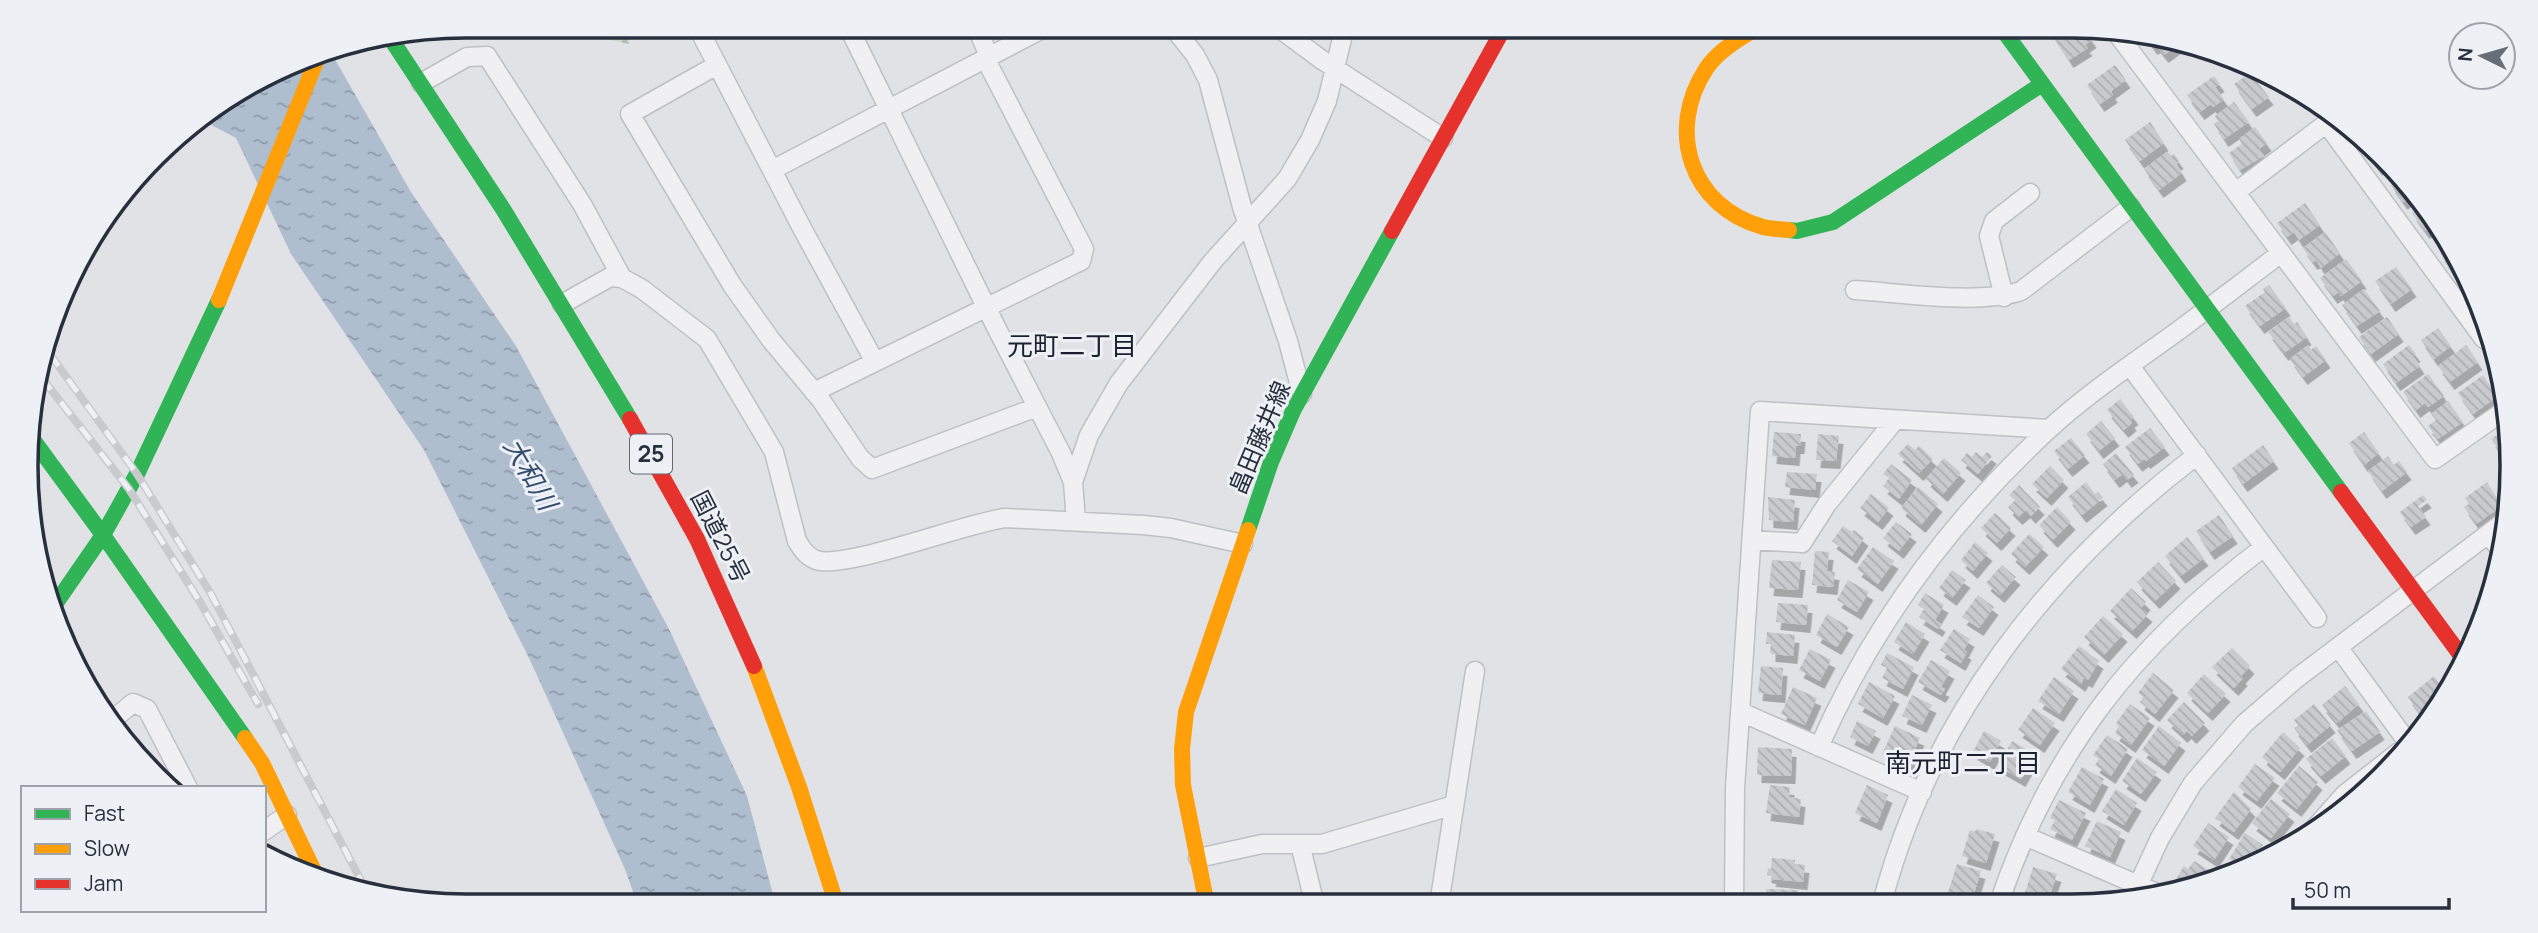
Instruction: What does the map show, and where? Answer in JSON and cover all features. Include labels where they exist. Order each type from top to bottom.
[{"type":"main road","name":"畠田藤井線","points":[[1205,894],[1182,766],[1186,712],[1271,462],[1302,394],[1499,38]]},
{"type":"main road","points":[[1742,38],[1706,68],[1698,80],[1689,109],[1686,141],[1694,170],[1710,194],[1732,214],[1763,228],[1805,231],[1833,222],[2042,84]]},
{"type":"main road","points":[[2009,38],[2457,651]]},
{"type":"main road","name":"国道25号","points":[[395,45],[562,304],[667,482],[723,592],[747,646],[795,773],[833,894]]},
{"type":"main road","points":[[59,598],[103,535],[137,474],[222,292],[314,67]]},
{"type":"main road","points":[[39,447],[262,763],[311,865]]},
{"type":"street","points":[[703,38],[875,362]]},
{"type":"street","points":[[854,38],[1061,453],[1073,482],[1076,521]]},
{"type":"street","points":[[814,392],[1081,261],[1084,248],[987,57],[980,38]]},
{"type":"street","points":[[772,170],[1024,38]]},
{"type":"street","points":[[1182,38],[1195,55],[1208,80],[1247,223],[1288,341],[1302,394]]},
{"type":"street","points":[[1293,38],[1443,138]]},
{"type":"street","points":[[1073,482],[1089,435],[1119,383],[1213,261],[1287,179],[1327,101],[1342,38]]},
{"type":"street","points":[[2123,42],[2435,459],[2497,416]]},
{"type":"street","points":[[421,83],[467,57],[487,56],[582,204],[622,278]]},
{"type":"street","points":[[717,65],[630,114],[732,285],[771,340],[814,392],[860,458],[872,469],[1037,407]]},
{"type":"street","points":[[2235,192],[2326,123]]},
{"type":"street","points":[[2343,136],[2477,329]]},
{"type":"street","points":[[2004,297],[1989,236],[1994,221],[2030,193]]},
{"type":"street","points":[[1855,290],[1978,298],[2004,297],[2021,291],[2131,207]]},
{"type":"street","points":[[1819,747],[1854,672],[1908,587],[1964,515],[2049,429],[2281,253]]},
{"type":"street","points":[[562,304],[610,277],[622,278],[642,289],[707,339],[774,452],[797,541],[804,553],[817,560],[832,562],[854,558],[983,521],[1005,518],[1171,528],[1243,544]]},
{"type":"street","points":[[2130,366],[2317,618]]},
{"type":"street","points":[[1734,894],[1735,788],[1760,411],[2049,429]]},
{"type":"street","points":[[1752,540],[1802,543],[1827,505],[1895,420]]},
{"type":"street","points":[[1885,894],[1900,846],[1950,732],[2001,651],[2103,534],[2137,502],[2197,456]]},
{"type":"street","points":[[2135,890],[2193,783],[2244,724],[2338,647],[2413,591],[2493,538]]},
{"type":"street","points":[[2002,894],[2025,836],[2049,787],[2098,709],[2128,671],[2196,601],[2264,547]]},
{"type":"street","points":[[2338,647],[2403,736]]},
{"type":"street","points":[[1441,894],[1475,671]]},
{"type":"street","points":[[119,715],[134,703],[147,709],[187,786]]},
{"type":"street","points":[[1741,712],[1922,792]]},
{"type":"street","points":[[2341,799],[2360,782]]},
{"type":"street","points":[[1198,858],[1262,844],[1322,844],[1454,805]]},
{"type":"street","points":[[266,830],[287,815]]},
{"type":"street","points":[[2025,836],[2145,888]]},
{"type":"street","points":[[1300,844],[1312,894]]},
{"type":"green space","points":[[600,38],[630,38],[629,44]]},
{"type":"water","name":"大和川","points":[[335,59],[411,192],[516,346],[669,629],[747,796],[773,894],[634,894],[625,869],[530,660],[424,450],[291,254],[236,138],[210,124],[252,96],[303,71]]},
{"type":"building","points":[[2055,38],[2091,39],[2085,45],[2088,48],[2069,60]]},
{"type":"building","points":[[2158,48],[2170,50],[2164,55]]},
{"type":"building","points":[[2115,65],[2126,80],[2111,91],[2113,95],[2100,104],[2087,85]]},
{"type":"building","points":[[2214,76],[2220,84],[2215,87],[2224,99],[2200,112],[2187,95]]},
{"type":"building","points":[[2246,76],[2256,81],[2269,97],[2252,109],[2234,84]]},
{"type":"building","points":[[2234,102],[2249,122],[2224,139],[2214,124],[2218,121],[2215,116]]},
{"type":"building","points":[[2150,122],[2164,143],[2140,161],[2125,140]]},
{"type":"building","points":[[2255,127],[2267,143],[2259,149],[2264,156],[2240,170],[2229,153],[2242,144],[2239,139]]},
{"type":"building","points":[[2167,152],[2171,156],[2174,154],[2179,161],[2176,163],[2182,173],[2159,190],[2144,169]]},
{"type":"building","points":[[2393,184],[2406,200],[2403,202],[2391,185]]},
{"type":"building","points":[[2305,203],[2320,225],[2299,240],[2294,232],[2287,237],[2277,223]]},
{"type":"building","points":[[2415,211],[2427,230],[2425,231],[2412,213]]},
{"type":"building","points":[[2325,232],[2340,253],[2321,268],[2303,248]]},
{"type":"building","points":[[2346,259],[2362,281],[2341,296],[2339,292],[2333,296],[2320,278]]},
{"type":"building","points":[[2396,267],[2412,289],[2391,304],[2375,281]]},
{"type":"building","points":[[2269,285],[2286,308],[2260,326],[2245,306],[2265,292],[2263,289]]},
{"type":"building","points":[[2364,289],[2380,311],[2357,326],[2342,305]]},
{"type":"building","points":[[2289,317],[2294,324],[2297,322],[2307,337],[2284,353],[2268,332]]},
{"type":"building","points":[[2387,317],[2399,334],[2371,354],[2359,337]]},
{"type":"building","points":[[2438,328],[2451,346],[2434,359],[2421,340]]},
{"type":"building","points":[[2308,345],[2311,350],[2316,346],[2326,360],[2303,377],[2290,359]]},
{"type":"building","points":[[2409,345],[2420,366],[2396,383],[2383,364]]},
{"type":"building","points":[[2466,345],[2478,362],[2450,382],[2438,366]]},
{"type":"building","points":[[2428,374],[2444,396],[2428,407],[2425,403],[2416,410],[2403,392]]},
{"type":"building","points":[[2483,375],[2492,389],[2494,399],[2473,414],[2458,393]]},
{"type":"building","points":[[2120,399],[2134,417],[2124,430],[2107,410]]},
{"type":"building","points":[[2448,401],[2463,422],[2438,439],[2428,426],[2436,420],[2431,414]]},
{"type":"building","points":[[2101,421],[2115,438],[2099,451],[2086,434]]},
{"type":"building","points":[[2150,428],[2165,447],[2138,464],[2125,447]]},
{"type":"building","points":[[1774,432],[1801,434],[1795,458],[1772,456]]},
{"type":"building","points":[[2364,432],[2379,453],[2364,465],[2349,443]]},
{"type":"building","points":[[1818,434],[1839,436],[1836,461],[1816,460]]},
{"type":"building","points":[[2498,434],[2499,450],[2491,439]]},
{"type":"building","points":[[2071,438],[2085,455],[2068,469],[2054,451]]},
{"type":"building","points":[[1908,444],[1915,450],[1919,446],[1933,459],[1919,473],[1898,454]]},
{"type":"building","points":[[2263,445],[2274,461],[2243,484],[2232,468]]},
{"type":"building","points":[[1976,452],[1982,457],[1987,452],[1992,456],[1978,474],[1961,460],[1967,453],[1972,457]]},
{"type":"building","points":[[2116,453],[2134,475],[2127,480],[2123,474],[2115,480],[2103,464]]},
{"type":"building","points":[[2388,456],[2394,465],[2399,461],[2407,472],[2382,491],[2368,471]]},
{"type":"building","points":[[1944,458],[1961,473],[1943,494],[1926,479]]},
{"type":"building","points":[[1891,464],[1912,480],[1899,499],[1883,486],[1889,478],[1883,474]]},
{"type":"building","points":[[2050,466],[2064,480],[2047,498],[2032,484]]},
{"type":"building","points":[[1787,472],[1817,474],[1815,490],[1785,487]]},
{"type":"building","points":[[2086,482],[2095,494],[2098,492],[2103,498],[2082,515],[2068,497]]},
{"type":"building","points":[[2487,482],[2498,500],[2497,509],[2476,524],[2464,507],[2469,504],[2465,498]]},
{"type":"building","points":[[2019,485],[2040,507],[2031,516],[2026,510],[2018,517],[2008,507],[2015,500],[2009,495]]},
{"type":"building","points":[[1918,487],[1938,504],[1921,525],[1901,508]]},
{"type":"building","points":[[1871,494],[1889,508],[1878,522],[1860,508]]},
{"type":"building","points":[[2423,495],[2427,500],[2418,506],[2426,517],[2411,527],[2400,512]]},
{"type":"building","points":[[1768,497],[1795,500],[1793,522],[1769,520]]},
{"type":"building","points":[[2057,507],[2071,522],[2053,540],[2039,525]]},
{"type":"building","points":[[1995,513],[2011,528],[1997,543],[1981,528]]},
{"type":"building","points":[[2219,515],[2233,536],[2210,552],[2196,531]]},
{"type":"building","points":[[1896,522],[1912,534],[1899,551],[1883,538]]},
{"type":"building","points":[[1843,526],[1864,538],[1852,556],[1832,541]]},
{"type":"building","points":[[2029,534],[2044,547],[2025,567],[2011,554]]},
{"type":"building","points":[[2187,537],[2204,558],[2181,576],[2165,556]]},
{"type":"building","points":[[1975,542],[1988,553],[1973,571],[1961,560]]},
{"type":"building","points":[[1873,547],[1894,561],[1878,584],[1857,569]]},
{"type":"building","points":[[1815,551],[1829,552],[1827,571],[1835,572],[1833,587],[1812,585]]},
{"type":"building","points":[[1772,560],[1801,562],[1798,590],[1769,588]]},
{"type":"building","points":[[2158,562],[2176,581],[2155,601],[2137,582]]},
{"type":"building","points":[[2002,565],[2016,577],[2000,595],[1986,583]]},
{"type":"building","points":[[1952,570],[1966,580],[1952,598],[1939,588]]},
{"type":"building","points":[[1848,580],[1869,592],[1857,612],[1837,600]]},
{"type":"building","points":[[2131,588],[2146,602],[2141,608],[2148,614],[2132,631],[2110,611]]},
{"type":"building","points":[[1925,593],[1944,605],[1935,620],[1941,624],[1938,629],[1919,617],[1924,609],[1918,605]]},
{"type":"building","points":[[1978,595],[1994,607],[1979,628],[1962,617]]},
{"type":"building","points":[[1778,603],[1808,605],[1806,625],[1776,622]]},
{"type":"building","points":[[1827,614],[1849,627],[1837,647],[1816,635]]},
{"type":"building","points":[[2103,616],[2123,634],[2104,655],[2084,637]]},
{"type":"building","points":[[1906,622],[1925,634],[1913,654],[1894,642]]},
{"type":"building","points":[[1954,629],[1970,639],[1961,663],[1940,650]]},
{"type":"building","points":[[1767,632],[1795,635],[1793,656],[1771,654],[1771,644],[1766,644]]},
{"type":"building","points":[[2079,646],[2099,661],[2088,680],[2084,678],[2081,684],[2061,669]]},
{"type":"building","points":[[2232,648],[2250,666],[2234,688],[2212,667]]},
{"type":"building","points":[[1810,649],[1831,660],[1820,681],[1799,670]]},
{"type":"building","points":[[1887,653],[1914,667],[1903,689],[1882,678],[1887,668],[1881,665]]},
{"type":"building","points":[[1931,660],[1950,671],[1941,687],[1945,689],[1941,695],[1918,682]]},
{"type":"building","points":[[1761,666],[1783,668],[1781,695],[1758,693]]},
{"type":"building","points":[[2153,673],[2174,690],[2155,714],[2140,702],[2143,697],[2138,693]]},
{"type":"building","points":[[2204,674],[2226,694],[2208,713],[2187,693]]},
{"type":"building","points":[[2434,676],[2440,684],[2420,714],[2408,697]]},
{"type":"building","points":[[2054,677],[2074,691],[2059,714],[2038,701]]},
{"type":"building","points":[[1869,682],[1895,696],[1883,718],[1858,704]]},
{"type":"building","points":[[2345,686],[2359,704],[2337,723],[2322,705]]},
{"type":"building","points":[[1793,687],[1817,698],[1805,725],[1781,714]]},
{"type":"building","points":[[1912,695],[1932,705],[1922,725],[1902,716]]},
{"type":"building","points":[[2184,702],[2205,723],[2192,736],[2187,731],[2183,735],[2167,720]]},
{"type":"building","points":[[2130,704],[2150,718],[2131,745],[2115,733],[2119,726],[2116,723]]},
{"type":"building","points":[[2314,704],[2331,725],[2307,745],[2294,728],[2298,725],[2294,720]]},
{"type":"building","points":[[2033,708],[2055,723],[2040,745],[2018,730]]},
{"type":"building","points":[[2366,711],[2380,732],[2352,751],[2337,730]]},
{"type":"building","points":[[1857,721],[1876,731],[1868,746],[1850,737]]},
{"type":"building","points":[[1895,726],[1920,738],[1907,766],[1882,754]]},
{"type":"building","points":[[2159,726],[2181,743],[2164,766],[2142,750]]},
{"type":"building","points":[[1984,731],[2001,741],[1990,762],[1973,752]]},
{"type":"building","points":[[2283,732],[2300,748],[2280,772],[2262,757]]},
{"type":"building","points":[[2107,735],[2128,749],[2111,776],[2095,765],[2099,759],[2093,755]]},
{"type":"building","points":[[2332,738],[2346,756],[2321,776],[2306,759]]},
{"type":"building","points":[[2012,741],[2035,754],[2021,779],[1998,766]]},
{"type":"building","points":[[1758,747],[1792,749],[1791,776],[1757,775]]},
{"type":"building","points":[[2137,758],[2157,772],[2141,794],[2122,781]]},
{"type":"building","points":[[2255,764],[2275,778],[2257,801],[2238,787]]},
{"type":"building","points":[[2299,766],[2318,782],[2297,809],[2277,793]]},
{"type":"building","points":[[2082,767],[2104,779],[2090,805],[2068,792]]},
{"type":"building","points":[[1770,785],[1790,787],[1789,797],[1801,799],[1799,817],[1766,813]]},
{"type":"building","points":[[1867,785],[1888,795],[1877,823],[1855,813]]},
{"type":"building","points":[[2116,789],[2137,803],[2124,825],[2102,811]]},
{"type":"building","points":[[2234,792],[2251,809],[2234,832],[2215,818]]},
{"type":"building","points":[[2271,799],[2290,814],[2271,838],[2252,823]]},
{"type":"building","points":[[2059,800],[2086,813],[2072,840],[2050,829],[2055,820],[2050,818]]},
{"type":"building","points":[[2097,821],[2121,832],[2110,857],[2085,846]]},
{"type":"building","points":[[2208,823],[2229,837],[2214,860],[2193,846]]},
{"type":"building","points":[[1976,829],[1995,834],[1986,863],[1962,856],[1970,830],[1975,832]]},
{"type":"building","points":[[2245,833],[2263,845],[2260,851],[2235,862],[2229,859]]},
{"type":"building","points":[[1772,858],[1795,860],[1795,864],[1805,865],[1803,882],[1771,879],[1772,876],[1767,875],[1768,868],[1771,869]]},
{"type":"building","points":[[2194,861],[2211,871],[2174,882],[2184,866],[2188,869]]},
{"type":"building","points":[[1957,864],[1981,871],[1974,894],[1948,894]]},
{"type":"building","points":[[2033,867],[2057,874],[2050,894],[2025,894]]},
{"type":"building","points":[[1766,889],[1798,890],[1798,894],[1766,894]]},
{"type":"railway","points":[[53,358],[137,474],[211,594],[361,881]]},
{"type":"railway","points":[[47,384],[129,489],[200,602],[258,704]]},
{"type":"traffic: fast","points":[[2009,38],[2341,492]]},
{"type":"traffic: fast","points":[[395,45],[503,209],[630,419]]},
{"type":"traffic: fast","points":[[1789,230],[1797,231],[1833,222],[2042,84]]},
{"type":"traffic: fast","points":[[1248,530],[1271,462],[1293,411],[1392,231]]},
{"type":"traffic: fast","points":[[59,598],[103,535],[137,474],[219,300]]},
{"type":"traffic: fast","points":[[39,447],[245,738]]},
{"type":"traffic: slow","points":[[1741,38],[1711,62],[1694,92],[1688,117],[1687,141],[1692,163],[1702,184],[1718,202],[1738,217],[1763,227],[1789,230]]},
{"type":"traffic: slow","points":[[219,300],[314,67]]},
{"type":"traffic: slow","points":[[1205,894],[1183,785],[1182,749],[1186,712],[1248,530]]},
{"type":"traffic: slow","points":[[754,666],[799,787],[833,894]]},
{"type":"traffic: slow","points":[[245,738],[262,763],[311,865]]},
{"type":"traffic: jam","points":[[1392,231],[1498,38]]},
{"type":"traffic: jam","points":[[630,419],[697,539],[754,666]]},
{"type":"traffic: jam","points":[[2341,492],[2457,651]]},
{"type":"district","name":"元町二丁目","points":[[1072,346]]},
{"type":"district","name":"南元町二丁目","points":[[1963,763]]}]
